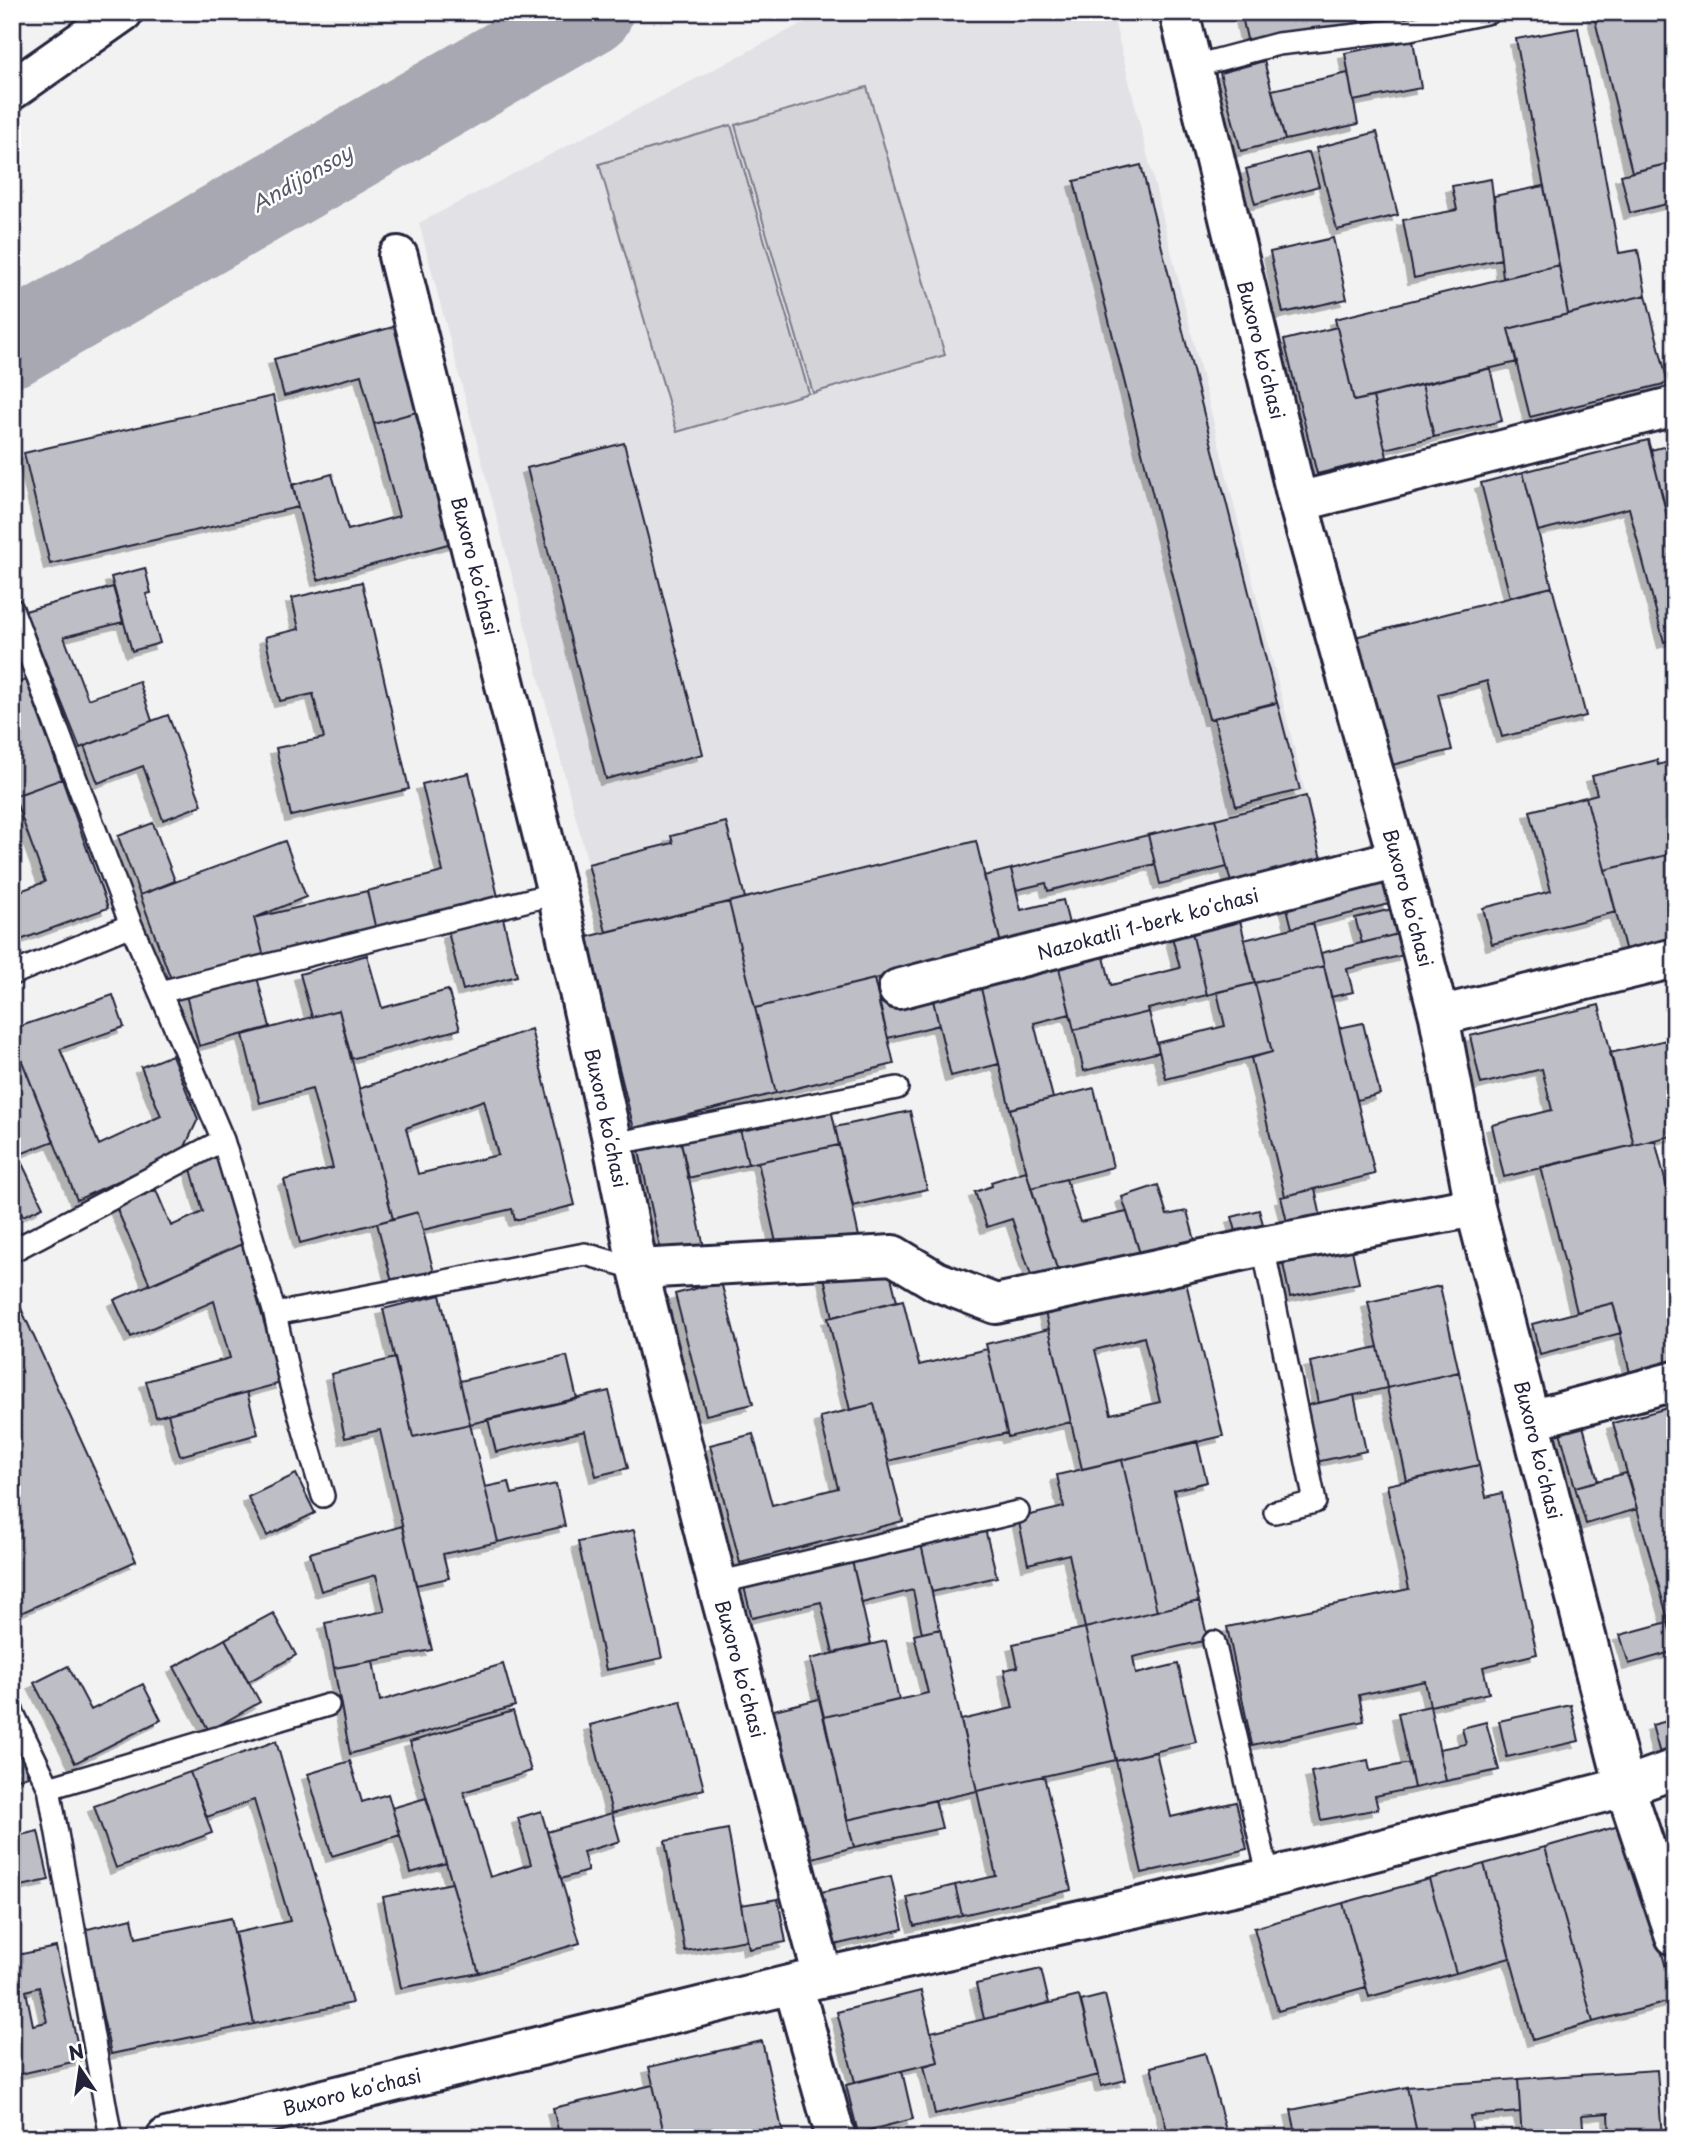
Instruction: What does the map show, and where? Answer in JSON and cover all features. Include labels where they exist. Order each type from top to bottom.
[{"type":"street","points":[[12,90],[123,12]]},
{"type":"street","name":"Buxoro koʻchasi","points":[[1179,12],[1298,502],[1439,1016],[1475,1207],[1625,1787]]},
{"type":"street","name":"Buxoro koʻchasi","points":[[398,256],[557,893],[638,1269],[717,1583],[808,1981]]},
{"type":"street","points":[[1298,502],[1675,405]]},
{"type":"street","name":"Nazokatli 1-berk koʻchasi","points":[[898,989],[1398,859]]},
{"type":"street","points":[[1439,1016],[1675,958]]},
{"type":"street","points":[[638,1269],[893,1255],[936,1281],[996,1304],[1263,1246],[1475,1207]]},
{"type":"street","points":[[1530,1420],[1675,1381]]},
{"type":"street","name":"Buxoro koʻchasi","points":[[166,2138],[808,1981],[1269,1878],[1625,1787],[1675,1769]]},
{"type":"street","points":[[1625,1787],[1675,1936]]},
{"type":"street","points":[[808,1981],[836,2138]]},
{"type":"lane","points":[[1191,67],[1278,44],[1410,29],[1490,12]]},
{"type":"lane","points":[[12,609],[131,925],[223,1140],[275,1314],[290,1382],[323,1496]]},
{"type":"lane","points":[[160,992],[557,893]]},
{"type":"lane","points":[[12,974],[131,925]]},
{"type":"lane","points":[[613,1144],[897,1088]]},
{"type":"lane","points":[[12,1251],[223,1140]]},
{"type":"lane","points":[[1263,1246],[1315,1502],[1275,1512]]},
{"type":"lane","points":[[275,1314],[585,1254],[638,1269]]},
{"type":"lane","points":[[717,1583],[1018,1512]]},
{"type":"lane","points":[[1214,1642],[1269,1878]]},
{"type":"lane","points":[[49,1788],[328,1705]]},
{"type":"lane","points":[[12,1711],[49,1788],[111,2138]]},
{"type":"shaded area","points":[[824,12],[1112,12],[1306,796],[984,876],[976,842],[606,932],[419,223]]},
{"type":"shaded area","points":[[867,87],[945,355],[813,393],[735,125]]},
{"type":"shaded area","points":[[731,125],[809,393],[677,432],[599,164]]},
{"type":"building","points":[[1241,12],[1401,12],[1249,48]]},
{"type":"building","points":[[1593,12],[1671,12],[1675,26],[1675,162],[1632,172]]},
{"type":"building","points":[[1578,28],[1619,253],[1638,250],[1646,295],[1568,314],[1516,39]]},
{"type":"building","points":[[1413,40],[1421,88],[1353,101],[1345,53]]},
{"type":"building","points":[[1264,61],[1285,140],[1241,151],[1220,73]]},
{"type":"building","points":[[1348,73],[1358,124],[1285,140],[1272,90]]},
{"type":"building","points":[[1377,132],[1398,215],[1337,230],[1316,148]]},
{"type":"building","points":[[1309,152],[1319,186],[1255,204],[1246,169]]},
{"type":"building","points":[[1675,162],[1675,202],[1630,213],[1621,175]]},
{"type":"building","points":[[1141,165],[1277,703],[1209,719],[1074,181]]},
{"type":"building","points":[[1491,179],[1501,259],[1414,278],[1403,220],[1457,210],[1452,186]]},
{"type":"building","points":[[1544,186],[1559,265],[1503,278],[1494,196]]},
{"type":"building","points":[[1333,238],[1347,299],[1283,313],[1270,252]]},
{"type":"building","points":[[1559,265],[1568,314],[1508,329],[1517,362],[1354,401],[1335,319]]},
{"type":"building","points":[[1646,295],[1668,383],[1530,417],[1508,329]]},
{"type":"building","points":[[397,326],[420,411],[374,424],[361,375],[284,396],[274,359]]},
{"type":"building","points":[[1337,327],[1354,401],[1373,397],[1387,457],[1317,474],[1284,340]]},
{"type":"building","points":[[1490,368],[1502,421],[1434,437],[1422,384]]},
{"type":"building","points":[[1422,384],[1434,437],[1385,449],[1373,397]]},
{"type":"building","points":[[273,396],[298,507],[50,564],[24,453]]},
{"type":"building","points":[[420,411],[455,542],[318,580],[292,485],[332,474],[348,530],[399,516],[374,424]]},
{"type":"building","points":[[1648,440],[1675,544],[1675,639],[1664,642],[1629,508],[1538,531],[1523,472]]},
{"type":"building","points":[[624,443],[703,754],[606,779],[527,468]]},
{"type":"building","points":[[1675,444],[1675,514],[1667,516],[1651,450]]},
{"type":"building","points":[[1523,472],[1552,587],[1510,597],[1481,483]]},
{"type":"building","points":[[145,568],[151,593],[146,594],[160,643],[132,651],[111,577]]},
{"type":"building","points":[[362,582],[409,789],[291,816],[276,748],[324,738],[313,694],[280,701],[265,637],[299,629],[292,598]]},
{"type":"building","points":[[113,587],[123,622],[64,637],[88,699],[139,681],[152,721],[80,748],[25,611]]},
{"type":"building","points":[[1552,587],[1586,716],[1502,737],[1487,681],[1438,694],[1452,750],[1388,766],[1355,637]]},
{"type":"building","points":[[26,680],[62,779],[12,797],[12,685]]},
{"type":"building","points":[[1277,702],[1300,790],[1236,806],[1214,718]]},
{"type":"building","points":[[168,715],[202,805],[163,820],[143,766],[98,783],[84,746]]},
{"type":"building","points":[[1657,760],[1658,765],[1675,760],[1675,853],[1605,870],[1586,797],[1597,794],[1592,776]]},
{"type":"building","points":[[469,773],[499,901],[376,930],[367,891],[443,872],[422,784]]},
{"type":"building","points":[[62,779],[108,908],[12,943],[12,894],[45,882],[14,796]]},
{"type":"building","points":[[1306,796],[1323,868],[1233,891],[1215,819]]},
{"type":"building","points":[[1586,797],[1616,912],[1492,944],[1483,908],[1551,891],[1530,811]]},
{"type":"building","points":[[1215,819],[1227,867],[1160,884],[1148,835]]},
{"type":"building","points":[[726,822],[745,898],[606,932],[588,864],[673,843],[671,836]]},
{"type":"building","points":[[153,823],[175,881],[140,895],[118,836]]},
{"type":"building","points":[[1148,835],[1155,864],[1048,891],[1046,883],[1016,890],[1011,869]]},
{"type":"building","points":[[285,841],[306,897],[254,918],[264,957],[171,979],[140,895]]},
{"type":"building","points":[[976,841],[1002,948],[755,1008],[729,902]]},
{"type":"building","points":[[1675,853],[1675,943],[1627,956],[1605,870]]},
{"type":"building","points":[[1011,869],[1021,910],[1063,900],[1071,932],[1002,948],[984,876]]},
{"type":"building","points":[[1382,876],[1389,904],[1292,928],[1285,900]]},
{"type":"building","points":[[367,891],[376,930],[264,957],[254,918]]},
{"type":"building","points":[[729,902],[776,1093],[634,1129],[587,937]]},
{"type":"building","points":[[1392,909],[1398,934],[1362,943],[1355,918]]},
{"type":"building","points":[[1238,912],[1255,983],[1207,995],[1190,924]]},
{"type":"building","points":[[503,918],[517,976],[463,990],[448,932]]},
{"type":"building","points":[[1313,923],[1324,966],[1255,983],[1244,940]]},
{"type":"building","points":[[1190,924],[1207,995],[1074,1030],[1057,960],[1102,949],[1111,985],[1180,968],[1170,929]]},
{"type":"building","points":[[1398,934],[1404,955],[1347,969],[1353,992],[1331,997],[1321,953]]},
{"type":"building","points":[[367,955],[382,1008],[448,990],[460,1029],[351,1059],[339,1010],[312,1017],[300,974]]},
{"type":"building","points":[[1057,960],[1070,1014],[1034,1023],[1053,1098],[1010,1109],[979,980]]},
{"type":"building","points":[[1324,966],[1375,1174],[1285,1196],[1251,1058],[1272,1052],[1255,983]]},
{"type":"building","points":[[257,977],[270,1027],[199,1046],[186,995]]},
{"type":"building","points":[[874,979],[894,1064],[776,1093],[755,1008]]},
{"type":"building","points":[[979,980],[999,1064],[951,1076],[931,992]]},
{"type":"building","points":[[1255,983],[1272,1052],[1166,1079],[1157,1043],[1225,1026],[1217,992]]},
{"type":"building","points":[[931,992],[939,1025],[888,1038],[879,1004]]},
{"type":"building","points":[[113,995],[124,1027],[60,1049],[99,1145],[161,1116],[141,1067],[172,1055],[198,1119],[183,1151],[77,1200],[12,1036],[12,1029]]},
{"type":"building","points":[[1599,1005],[1634,1145],[1504,1177],[1492,1125],[1552,1110],[1542,1069],[1481,1084],[1470,1036]]},
{"type":"building","points":[[339,1010],[393,1219],[300,1243],[284,1180],[333,1168],[312,1089],[260,1103],[243,1035]]},
{"type":"building","points":[[1149,1012],[1159,1052],[1084,1071],[1074,1030]]},
{"type":"building","points":[[1363,1023],[1380,1094],[1357,1100],[1339,1028]]},
{"type":"building","points":[[531,1029],[575,1205],[515,1220],[512,1209],[423,1230],[418,1212],[393,1219],[359,1089]],"holes":[[[484,1100],[498,1155],[418,1174],[406,1128]]]},
{"type":"building","points":[[12,1036],[54,1141],[18,1155],[12,1140]]},
{"type":"building","points":[[1675,1038],[1675,1135],[1634,1145],[1610,1053]]},
{"type":"building","points":[[1094,1088],[1113,1167],[1031,1188],[1010,1109]]},
{"type":"building","points":[[831,1109],[839,1145],[748,1164],[740,1129]]},
{"type":"building","points":[[910,1111],[927,1189],[853,1206],[835,1127]]},
{"type":"building","points":[[740,1129],[748,1164],[688,1178],[681,1142]]},
{"type":"building","points":[[1655,1140],[1675,1220],[1675,1366],[1631,1377],[1613,1303],[1577,1312],[1541,1167]]},
{"type":"building","points":[[681,1142],[704,1247],[662,1256],[639,1151]]},
{"type":"building","points":[[839,1145],[860,1241],[777,1247],[758,1162]]},
{"type":"building","points":[[216,1153],[242,1244],[150,1285],[116,1207],[156,1190],[171,1226],[203,1212],[191,1169]]},
{"type":"building","points":[[18,1155],[43,1207],[23,1216],[12,1194],[12,1157]]},
{"type":"building","points":[[1026,1171],[1060,1278],[1034,1284],[1012,1219],[987,1227],[975,1192],[992,1186],[991,1182]]},
{"type":"building","points":[[1066,1179],[1080,1222],[1127,1212],[1143,1263],[1060,1278],[1031,1188]]},
{"type":"building","points":[[1158,1185],[1167,1215],[1187,1211],[1198,1251],[1143,1263],[1122,1197]]},
{"type":"building","points":[[1315,1189],[1321,1217],[1288,1226],[1281,1197]]},
{"type":"building","points":[[1259,1210],[1265,1231],[1238,1238],[1232,1217]]},
{"type":"building","points":[[418,1212],[435,1276],[393,1286],[377,1223]]},
{"type":"building","points":[[1350,1240],[1359,1283],[1290,1297],[1281,1254]]},
{"type":"building","points":[[242,1244],[281,1383],[156,1417],[146,1381],[230,1358],[214,1301],[131,1337],[114,1300]]},
{"type":"building","points":[[887,1261],[897,1301],[833,1317],[824,1277]]},
{"type":"building","points":[[1184,1274],[1223,1436],[1082,1469],[1044,1308]],"holes":[[[1144,1337],[1160,1402],[1111,1414],[1095,1350]]]},
{"type":"building","points":[[721,1282],[753,1404],[706,1415],[675,1294]]},
{"type":"building","points":[[1440,1286],[1459,1372],[1387,1388],[1368,1302]]},
{"type":"building","points":[[14,1293],[136,1561],[12,1617],[12,1294]]},
{"type":"building","points":[[440,1295],[470,1424],[413,1437],[383,1309]]},
{"type":"building","points":[[903,1300],[919,1365],[987,1349],[1007,1433],[888,1461],[874,1404],[850,1410],[828,1318]]},
{"type":"building","points":[[1613,1303],[1621,1333],[1540,1354],[1532,1324]]},
{"type":"building","points":[[1049,1329],[1071,1422],[1008,1437],[986,1344]]},
{"type":"building","points":[[1378,1347],[1387,1388],[1318,1403],[1310,1362]]},
{"type":"building","points":[[567,1356],[577,1399],[470,1424],[460,1381]]},
{"type":"building","points":[[395,1358],[413,1437],[470,1424],[498,1542],[443,1554],[449,1578],[416,1585],[380,1430],[345,1438],[331,1374]]},
{"type":"building","points":[[1459,1372],[1479,1465],[1407,1481],[1387,1388]]},
{"type":"building","points":[[609,1391],[628,1468],[596,1476],[585,1431],[496,1452],[488,1419]]},
{"type":"building","points":[[247,1392],[258,1434],[180,1456],[168,1414]]},
{"type":"building","points":[[1354,1395],[1366,1451],[1316,1462],[1304,1406]]},
{"type":"building","points":[[874,1404],[903,1521],[740,1563],[710,1445],[753,1434],[772,1505],[838,1488],[820,1417]]},
{"type":"building","points":[[1675,1406],[1675,1644],[1613,1423]]},
{"type":"building","points":[[1579,1411],[1598,1481],[1575,1487],[1556,1417]]},
{"type":"building","points":[[1197,1441],[1207,1482],[1174,1490],[1199,1601],[1157,1611],[1122,1460]]},
{"type":"building","points":[[1122,1460],[1157,1611],[1085,1628],[1069,1554],[1028,1564],[1018,1518],[1064,1507],[1057,1475]]},
{"type":"building","points":[[1479,1465],[1486,1497],[1502,1493],[1537,1654],[1483,1667],[1489,1693],[1430,1706],[1425,1681],[1359,1695],[1364,1721],[1252,1745],[1227,1627],[1409,1589],[1387,1485]]},
{"type":"building","points":[[1626,1473],[1637,1509],[1586,1524],[1575,1487]]},
{"type":"building","points":[[296,1474],[315,1513],[267,1536],[248,1497]]},
{"type":"building","points":[[509,1482],[512,1494],[556,1484],[565,1526],[498,1542],[485,1487]]},
{"type":"building","points":[[402,1526],[432,1650],[334,1668],[325,1623],[385,1611],[376,1575],[321,1591],[310,1553]]},
{"type":"building","points":[[985,1529],[997,1577],[932,1592],[921,1544]]},
{"type":"building","points":[[634,1530],[662,1658],[606,1670],[578,1542]]},
{"type":"building","points":[[921,1544],[940,1629],[922,1633],[913,1590],[862,1603],[852,1561]]},
{"type":"building","points":[[852,1561],[871,1644],[833,1653],[821,1602],[752,1618],[744,1587]]},
{"type":"building","points":[[1199,1601],[1208,1640],[1133,1657],[1136,1674],[1178,1664],[1196,1742],[1116,1761],[1085,1628]]},
{"type":"building","points":[[273,1613],[296,1655],[248,1682],[225,1639]]},
{"type":"building","points":[[1668,1622],[1675,1651],[1629,1664],[1620,1635]]},
{"type":"building","points":[[1085,1628],[1116,1760],[977,1791],[961,1720],[1013,1708],[1004,1670],[1018,1667],[1013,1644]]},
{"type":"building","points":[[940,1629],[977,1791],[847,1820],[824,1717],[928,1693],[914,1635]]},
{"type":"building","points":[[225,1639],[260,1702],[209,1731],[174,1667]]},
{"type":"building","points":[[886,1641],[899,1700],[824,1717],[810,1659]]},
{"type":"building","points":[[373,1661],[380,1701],[503,1664],[515,1706],[350,1754],[334,1668]]},
{"type":"building","points":[[68,1666],[91,1710],[143,1684],[161,1720],[75,1763],[34,1683]]},
{"type":"building","points":[[819,1699],[854,1847],[809,1859],[774,1710]]},
{"type":"building","points":[[681,1701],[704,1789],[612,1813],[590,1725]]},
{"type":"building","points":[[1571,1705],[1579,1741],[1507,1757],[1499,1721]]},
{"type":"building","points":[[1430,1706],[1446,1781],[1414,1788],[1398,1713]]},
{"type":"building","points":[[513,1711],[531,1771],[464,1792],[490,1877],[531,1864],[518,1818],[541,1811],[580,1943],[479,1973],[410,1742]]},
{"type":"building","points":[[1675,1719],[1675,1750],[1660,1754],[1652,1725]]},
{"type":"building","points":[[1486,1722],[1499,1770],[1446,1781],[1439,1749],[1466,1744],[1462,1728]]},
{"type":"building","points":[[276,1741],[352,2003],[254,2024],[235,1933],[290,1921],[254,1800],[207,1817],[190,1772]]},
{"type":"building","points":[[19,1750],[28,1776],[12,1781],[12,1752]]},
{"type":"building","points":[[1156,1752],[1171,1817],[1236,1802],[1247,1849],[1142,1873],[1116,1761]]},
{"type":"building","points":[[1368,1760],[1370,1771],[1409,1763],[1414,1788],[1375,1796],[1378,1809],[1321,1820],[1311,1772]]},
{"type":"building","points":[[350,1761],[362,1802],[388,1794],[400,1835],[332,1856],[308,1774]]},
{"type":"building","points":[[190,1772],[212,1833],[116,1868],[94,1806]]},
{"type":"building","points":[[1044,1776],[1071,1890],[962,1915],[955,1885],[996,1876],[977,1791]]},
{"type":"building","points":[[426,1798],[446,1863],[411,1873],[392,1808]]},
{"type":"building","points":[[935,1800],[942,1828],[854,1847],[847,1820]]},
{"type":"building","points":[[612,1813],[620,1841],[583,1852],[588,1871],[561,1879],[547,1832]]},
{"type":"building","points":[[1626,1824],[1675,2000],[1593,2022],[1545,1847]]},
{"type":"building","points":[[728,1829],[747,1940],[685,1951],[665,1841]]},
{"type":"building","points":[[38,1831],[49,1880],[12,1888],[12,1837]]},
{"type":"building","points":[[1545,1847],[1593,2022],[1533,2040],[1484,1864]]},
{"type":"building","points":[[1484,1864],[1510,1958],[1456,1973],[1429,1879]]},
{"type":"building","points":[[891,1876],[903,1929],[830,1946],[817,1893]]},
{"type":"building","points":[[1429,1879],[1456,1973],[1369,1997],[1343,1903]]},
{"type":"building","points":[[452,1883],[479,1973],[401,1988],[383,1897]]},
{"type":"building","points":[[955,1885],[962,1915],[914,1926],[907,1897]]},
{"type":"building","points":[[778,1899],[786,1942],[749,1949],[741,1905]]},
{"type":"building","points":[[1343,1903],[1366,1987],[1278,2011],[1254,1928]]},
{"type":"building","points":[[132,1918],[136,1938],[231,1918],[254,2024],[111,2054],[84,1930]]},
{"type":"building","points":[[56,1947],[81,2060],[12,2076],[12,1956]],"holes":[[[39,1987],[47,2022],[33,2025],[26,1991]]]},
{"type":"building","points":[[1041,1969],[1049,2003],[984,2019],[976,1984]]},
{"type":"building","points":[[921,1991],[938,2062],[855,2082],[837,2012]]},
{"type":"building","points":[[1105,1995],[1126,2080],[1101,2086],[1081,2001]]},
{"type":"building","points":[[1079,1996],[1099,2075],[935,2114],[924,2066],[938,2062],[931,2032]]},
{"type":"building","points":[[762,2041],[784,2138],[665,2138],[649,2067]]},
{"type":"building","points":[[1205,2053],[1228,2138],[1169,2138],[1151,2067]]},
{"type":"building","points":[[1657,2070],[1662,2138],[1610,2138],[1609,2113],[1582,2115],[1584,2138],[1522,2138],[1518,2079]]},
{"type":"building","points":[[902,2071],[913,2119],[858,2133],[846,2085]]},
{"type":"building","points":[[1518,2079],[1520,2112],[1470,2116],[1474,2138],[1418,2138],[1407,2087]]},
{"type":"building","points":[[653,2085],[665,2138],[560,2138],[553,2108]]},
{"type":"building","points":[[1407,2087],[1418,2138],[1297,2138],[1291,2110]]},
{"type":"building","points":[[558,2129],[560,2138],[519,2138]]},
{"type":"waterway","name":"Andijonsoy","points":[[12,345],[591,12]]}]
